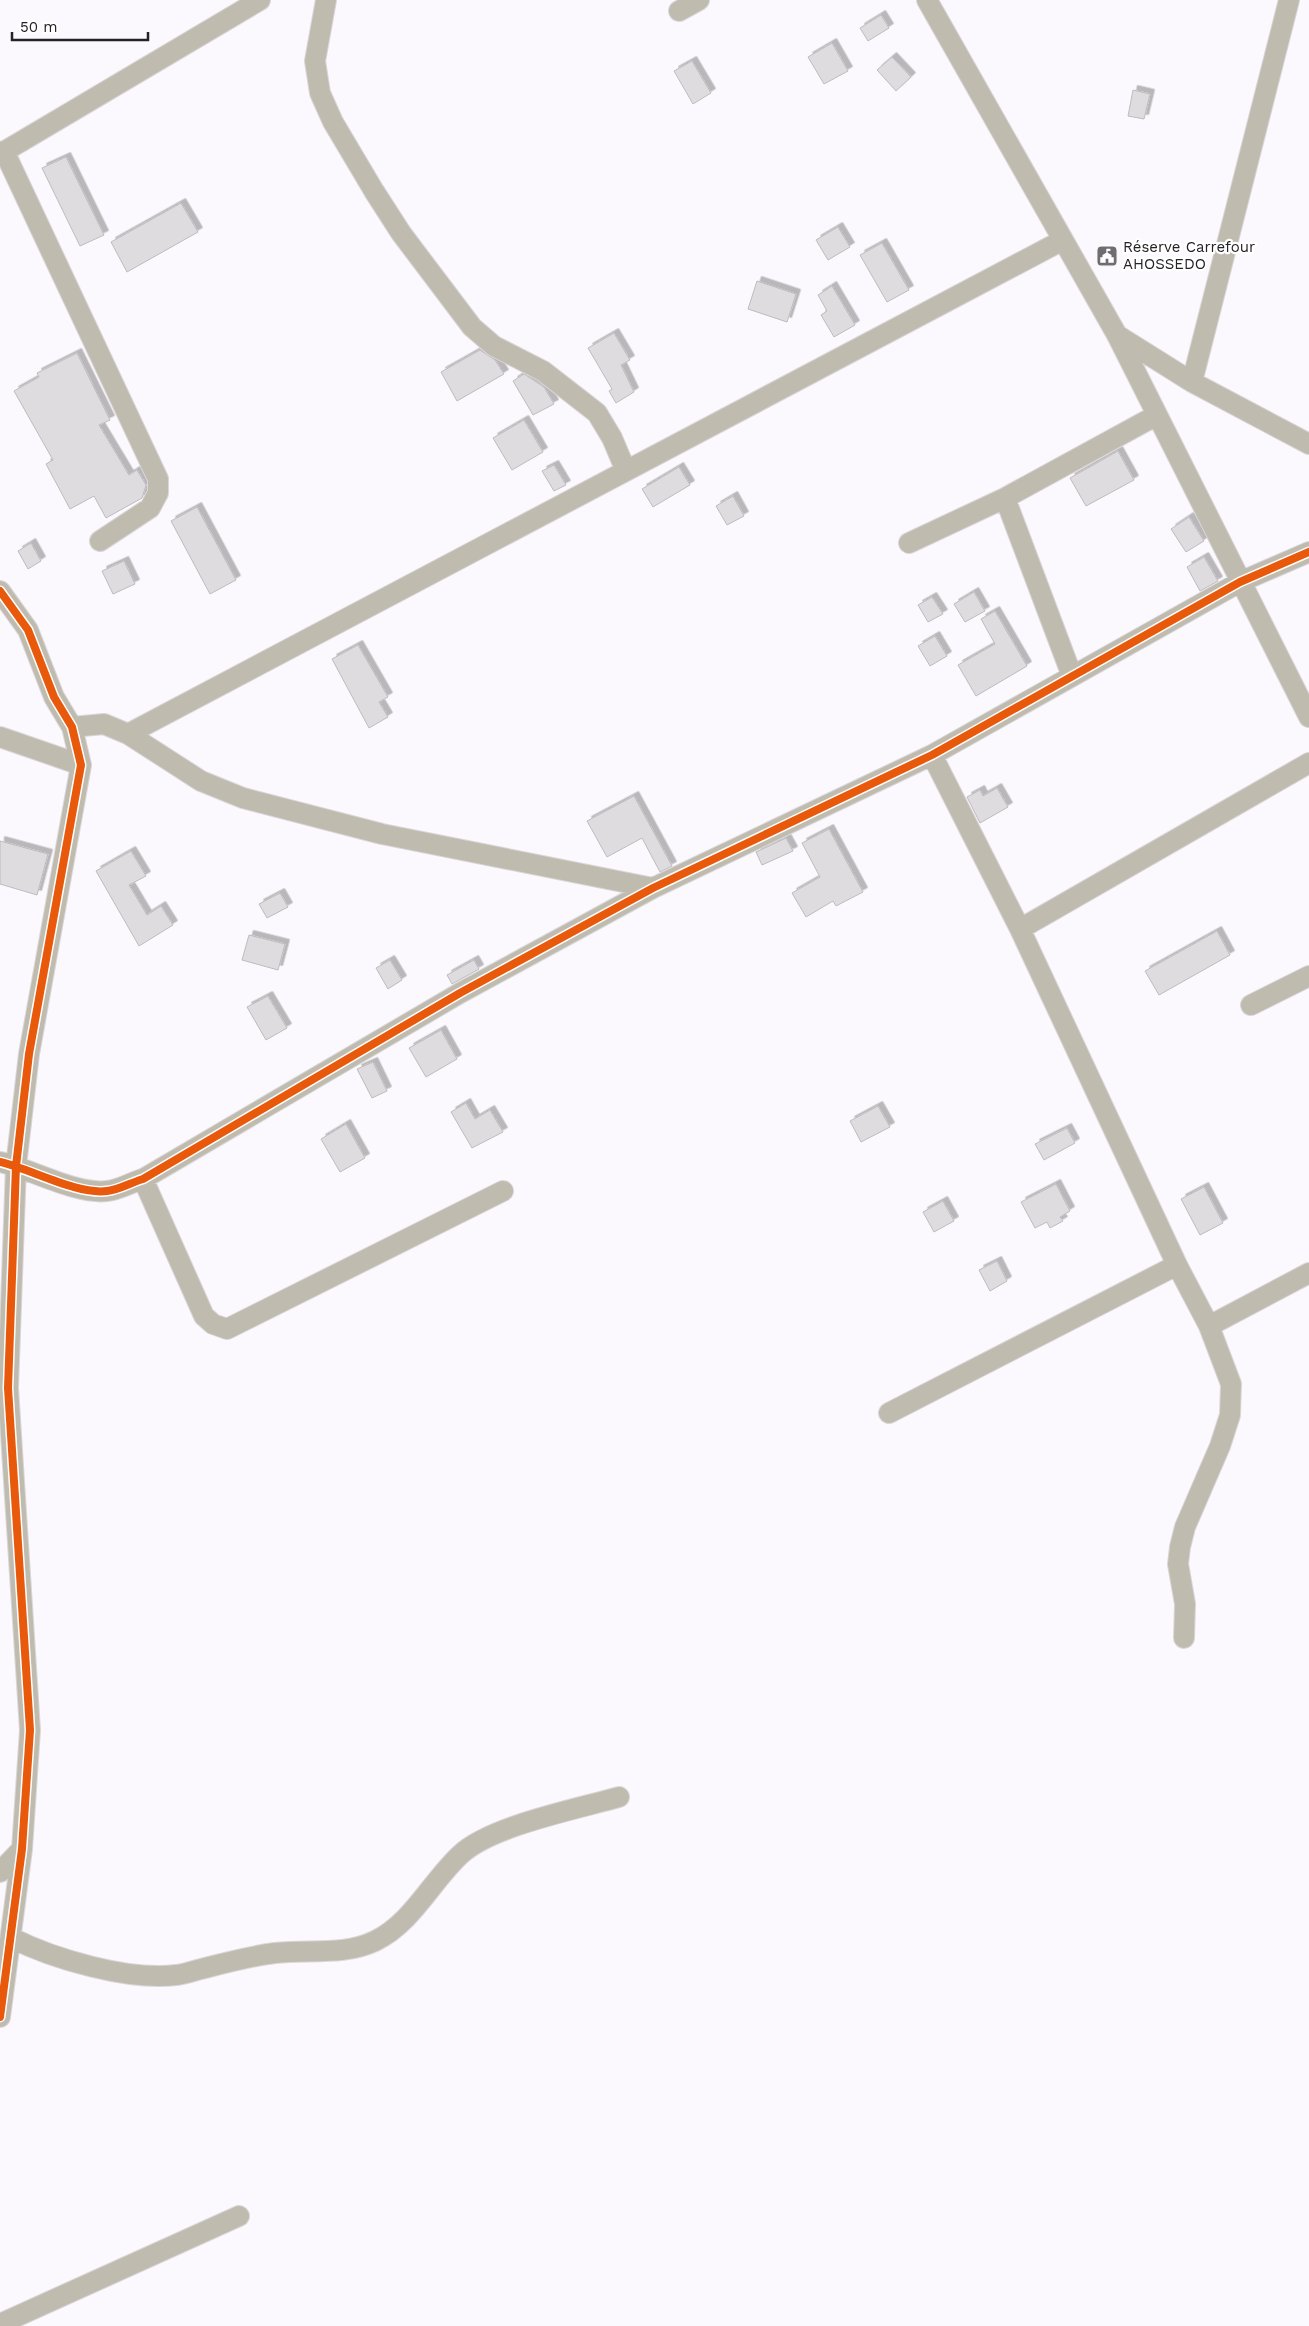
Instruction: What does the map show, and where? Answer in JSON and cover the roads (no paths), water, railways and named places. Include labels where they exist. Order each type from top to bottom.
[{"type":"street","points":[[100,541],[150,508],[158,494],[158,480],[2,153],[260,0]]},
{"type":"street","points":[[326,0],[315,61],[320,93],[333,122],[374,192],[401,233],[472,327],[494,346],[543,371],[597,414],[612,438],[626,471]]},
{"type":"street","points":[[679,11],[699,0]]},
{"type":"street","points":[[928,0],[1117,335],[1309,717]]},
{"type":"street","points":[[1192,382],[1289,0]]},
{"type":"street","points":[[128,734],[1063,240]]},
{"type":"street","points":[[1117,335],[1192,382],[1309,444]]},
{"type":"street","points":[[909,543],[1004,498],[1157,415]]},
{"type":"street","points":[[1004,498],[1072,676]]},
{"type":"street","points":[[8,1164],[78,1188],[107,1191],[143,1179],[460,993],[653,888],[932,755],[1240,582],[1309,552]]},
{"type":"street","points":[[0,591],[28,630],[54,697],[72,727],[81,765],[8,1164],[4,1386],[30,1730],[22,1848],[12,1938],[0,2017]]},
{"type":"street","points":[[72,727],[104,724],[128,734],[201,781],[243,798],[382,834],[653,888]]},
{"type":"street","points":[[0,737],[81,765]]},
{"type":"street","points":[[932,755],[1020,929],[1177,1265],[1209,1326],[1231,1384],[1230,1415],[1220,1446],[1185,1526],[1180,1547],[1178,1564],[1185,1604],[1184,1638]]},
{"type":"street","points":[[1020,929],[1309,763]]},
{"type":"street","points":[[1251,1005],[1309,976]]},
{"type":"street","points":[[143,1179],[204,1316],[213,1324],[228,1329],[502,1191]]},
{"type":"street","points":[[889,1412],[1177,1265]]},
{"type":"street","points":[[1209,1326],[1309,1273]]},
{"type":"street","points":[[12,1938],[32,1949],[55,1956],[117,1971],[150,1976],[176,1975],[253,1955],[285,1952],[344,1951],[376,1940],[404,1919],[461,1854],[493,1834],[618,1797]]},
{"type":"street","points":[[0,1872],[22,1848]]},
{"type":"street","points":[[0,2324],[239,2216]]},
{"type":"place","name":"Réserve Carrefour AHOSSEDO","points":[[1107,256]]}]
